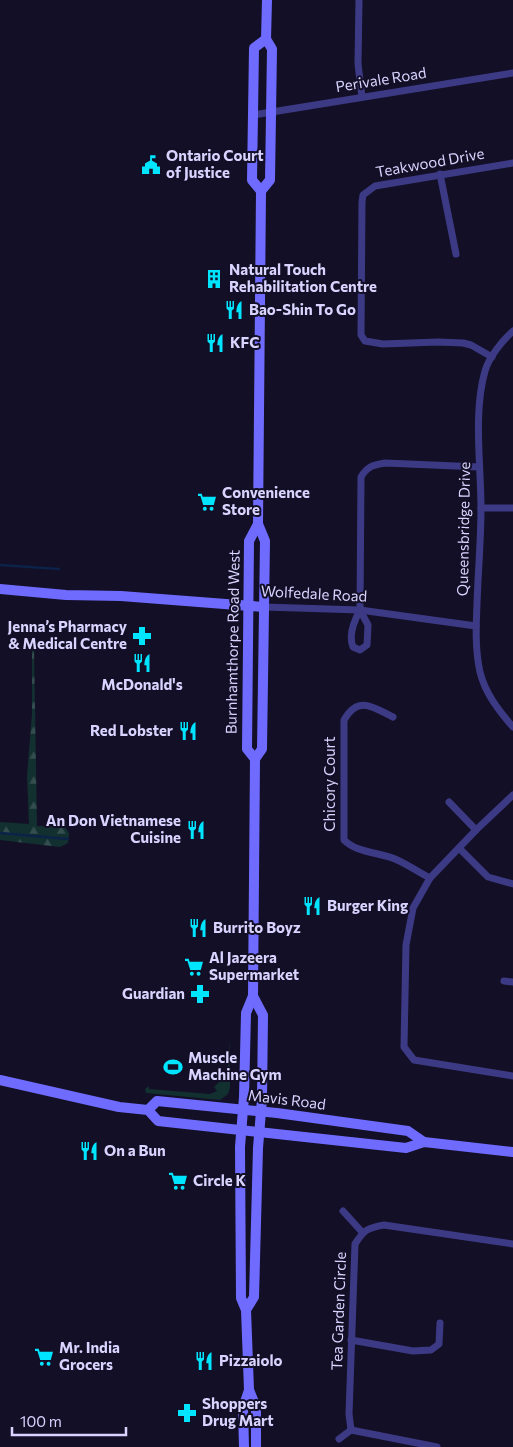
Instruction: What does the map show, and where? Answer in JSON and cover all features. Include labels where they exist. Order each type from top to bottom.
[{"type":"main road","name":"Burnhamthorpe Road West","points":[[260,191],[270,180],[272,49],[266,39],[267,0]]},
{"type":"main road","name":"Burnhamthorpe Road West","points":[[256,1447],[256,1408],[249,1390],[246,1310],[241,1298],[240,1146],[246,1013],[253,996],[255,759],[262,749],[265,541],[258,524],[260,191],[252,180],[254,48],[266,39]]},
{"type":"main road","name":"Burnhamthorpe Road West","points":[[255,759],[247,749],[250,541],[258,524]]},
{"type":"main road","name":"Wolfedale Road","points":[[0,589],[66,596],[121,596],[264,608]]},
{"type":"main road","name":"Burnhamthorpe Road West","points":[[246,1310],[254,1297],[261,1112],[263,1015],[253,996]]},
{"type":"main road","name":"Mavis Road","points":[[0,1080],[119,1106],[148,1110],[158,1121],[406,1148],[424,1142],[513,1152]]},
{"type":"main road","name":"Mavis Road","points":[[148,1110],[157,1101],[261,1112],[408,1131],[424,1142]]},
{"type":"main road","name":"Burnhamthorpe Road West","points":[[244,1447],[243,1408],[249,1390]]},
{"type":"street","points":[[360,0],[358,64],[362,97]]},
{"type":"street","name":"Perivale Road","points":[[253,116],[513,73]]},
{"type":"street","name":"Teakwood Drive","points":[[492,357],[471,345],[462,343],[377,344],[365,341],[361,335],[363,195],[375,186],[513,162]]},
{"type":"street","points":[[440,174],[456,254]]},
{"type":"street","name":"Queensbridge Drive","points":[[513,331],[504,340],[486,368],[480,394],[479,467],[481,508],[476,626],[476,650],[487,692],[502,715],[513,727]]},
{"type":"street","points":[[360,610],[368,625],[367,645],[360,650],[353,647],[352,644],[352,626],[360,610],[361,477],[366,469],[374,464],[385,463],[479,467]]},
{"type":"street","points":[[481,508],[513,508]]},
{"type":"street","name":"Wolfedale Road","points":[[264,608],[360,610],[476,626]]},
{"type":"street","name":"Chicory Court","points":[[393,717],[375,708],[363,705],[354,707],[344,720],[344,840],[350,846],[396,860],[430,878]]},
{"type":"street","points":[[513,795],[430,878],[413,908],[406,945],[404,1047],[414,1060],[513,1076]]},
{"type":"street","points":[[449,802],[476,830]]},
{"type":"street","points":[[459,848],[488,878],[513,884]]},
{"type":"street","points":[[504,981],[513,982]]},
{"type":"street","points":[[343,1210],[362,1232],[371,1227],[384,1224],[513,1244]]},
{"type":"street","name":"Tea Garden Circle","points":[[351,1430],[349,1414],[355,1244],[362,1232]]},
{"type":"street","points":[[351,1340],[413,1351],[431,1350],[439,1344],[440,1323]]},
{"type":"street","points":[[339,1439],[351,1430],[436,1447]]},
{"type":"green space","points":[[34,648],[37,826],[65,827],[69,833],[68,843],[60,847],[0,840],[0,822],[29,824],[27,776],[32,714],[32,649]]},
{"type":"green space","points":[[230,1041],[230,1088],[228,1094],[220,1100],[146,1093],[145,1089],[149,1086],[149,1089],[210,1094],[217,1091],[214,1087],[220,1081],[221,1074],[227,1074]]},
{"type":"waterway","points":[[0,565],[59,569]]},
{"type":"waterway","points":[[0,833],[68,839]]},
{"type":"place","name":"Ontario Court of Justice","points":[[151,165]]},
{"type":"place","name":"Natural Touch Rehabilitation Centre","points":[[214,279]]},
{"type":"place","name":"Bao-Shin To Go","points":[[234,310]]},
{"type":"place","name":"KFC","points":[[215,343]]},
{"type":"place","name":"Convenience Store","points":[[207,502]]},
{"type":"place","name":"Jenna’s Pharmacy & Medical Centre","points":[[142,636]]},
{"type":"place","name":"McDonald's","points":[[142,663]]},
{"type":"place","name":"Red Lobster","points":[[188,731]]},
{"type":"place","name":"An Don Vietnamese Cuisine","points":[[196,830]]},
{"type":"place","name":"Burger King","points":[[312,906]]},
{"type":"place","name":"Burrito Boyz","points":[[198,928]]},
{"type":"place","name":"Al Jazeera Supermarket","points":[[194,967]]},
{"type":"place","name":"Guardian","points":[[200,994]]},
{"type":"place","name":"Muscle Machine Gym","points":[[173,1067]]},
{"type":"place","name":"On a Bun","points":[[89,1151]]},
{"type":"place","name":"Circle K","points":[[178,1181]]},
{"type":"place","name":"Mr. India Grocers","points":[[44,1357]]},
{"type":"place","name":"Pizzaiolo","points":[[204,1361]]},
{"type":"place","name":"Shoppers Drug Mart","points":[[187,1413]]}]
